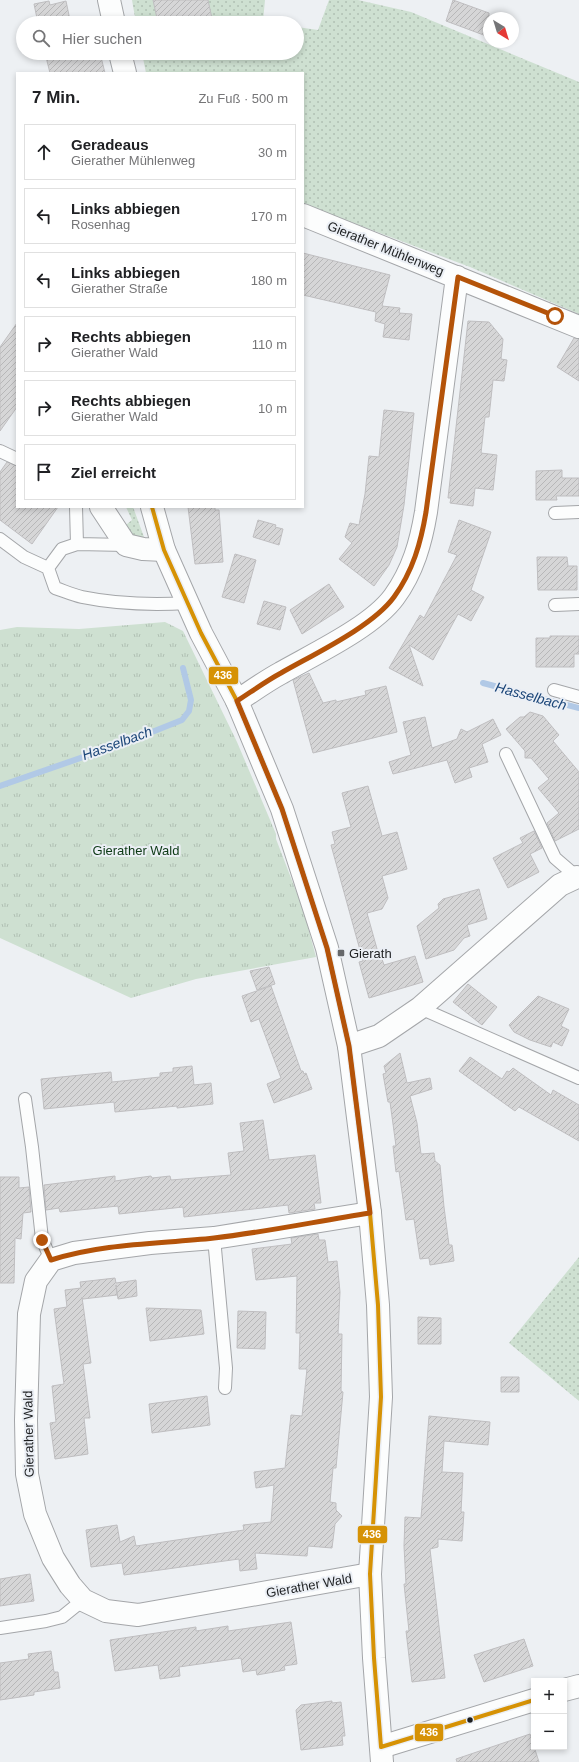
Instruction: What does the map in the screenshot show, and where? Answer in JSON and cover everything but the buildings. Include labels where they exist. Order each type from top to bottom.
[{"type":"street","points":[[109,0],[112,16]]},
{"type":"street","points":[[122,60],[125,72]]},
{"type":"street","name":"Gierather Mühlenweg","points":[[304,215],[579,327]]},
{"type":"street","points":[[237,701],[279,674],[372,619],[394,597],[415,560],[426,512],[458,277]]},
{"type":"street","points":[[102,508],[126,545],[143,549],[164,550]]},
{"type":"street","points":[[152,508],[164,550],[201,633],[237,701],[284,816],[327,948],[349,1046],[370,1213],[378,1305],[381,1397],[370,1574],[374,1658],[382,1755],[531,1701]]},
{"type":"street","points":[[349,1046],[379,1036],[420,1008],[560,885],[577,877]]},
{"type":"street","points":[[51,1260],[74,1252],[150,1243],[214,1238],[370,1213]]},
{"type":"street","name":"Gierather Wald","points":[[51,1260],[36,1281],[29,1314],[26,1420],[27,1474],[35,1514],[54,1558],[70,1585],[83,1600],[106,1611],[138,1614],[370,1574]]},
{"type":"street","points":[[567,1689],[579,1686]]},
{"type":"lane","points":[[0,451],[16,459]]},
{"type":"lane","points":[[76,508],[77,544]]},
{"type":"lane","points":[[554,512],[579,512]]},
{"type":"lane","points":[[0,540],[24,557],[48,568],[55,588],[82,597],[121,602],[165,604],[188,603]]},
{"type":"lane","points":[[48,568],[62,549],[77,544],[126,545]]},
{"type":"lane","points":[[555,605],[579,604]]},
{"type":"lane","points":[[554,690],[579,697]]},
{"type":"lane","points":[[506,754],[556,858],[577,877]]},
{"type":"lane","points":[[420,1008],[579,1078]]},
{"type":"lane","points":[[25,1099],[32,1147],[42,1240],[51,1260]]},
{"type":"lane","points":[[214,1238],[226,1368],[225,1388]]},
{"type":"lane","points":[[0,1628],[46,1622],[62,1617],[83,1600]]},
{"type":"green space","points":[[132,0],[265,0],[263,16],[135,16]]},
{"type":"green space","points":[[329,0],[358,0],[411,12],[483,42],[483,48],[497,48],[579,82],[579,314],[470,267],[304,204],[304,72],[146,72],[143,60],[304,60],[304,28],[318,30]]},
{"type":"green space","points":[[126,508],[133,508],[144,537],[137,540],[121,529],[132,520]]},
{"type":"green space","name":"Gierather Wald","points":[[165,622],[183,631],[237,742],[276,834],[276,839],[303,909],[316,957],[196,979],[131,998],[0,938],[0,630],[17,627],[79,629]]},
{"type":"green space","points":[[579,1257],[579,1401],[509,1343]]},
{"type":"waterway","name":"Hasselbach","points":[[0,786],[132,740],[182,720],[189,711],[191,700],[183,668]]},
{"type":"waterway","name":"Hasselbach","points":[[483,683],[579,708]]},
{"type":"transit line","name":"436","points":[[152,508],[164,550],[201,633],[237,701],[282,809],[327,948],[349,1046],[370,1213],[378,1305],[381,1397],[370,1574],[374,1658],[381,1747]]},
{"type":"transit line","name":"436","points":[[381,1747],[531,1701]]},
{"type":"place","name":"Gierath","points":[[341,953]]},
{"type":"route","points":[[42,1240],[51,1260],[74,1252],[150,1243],[214,1238],[370,1213],[349,1046],[327,948],[282,809],[237,701],[279,674],[372,619],[394,597],[415,560],[426,512],[432,454],[458,277],[555,316]]}]
